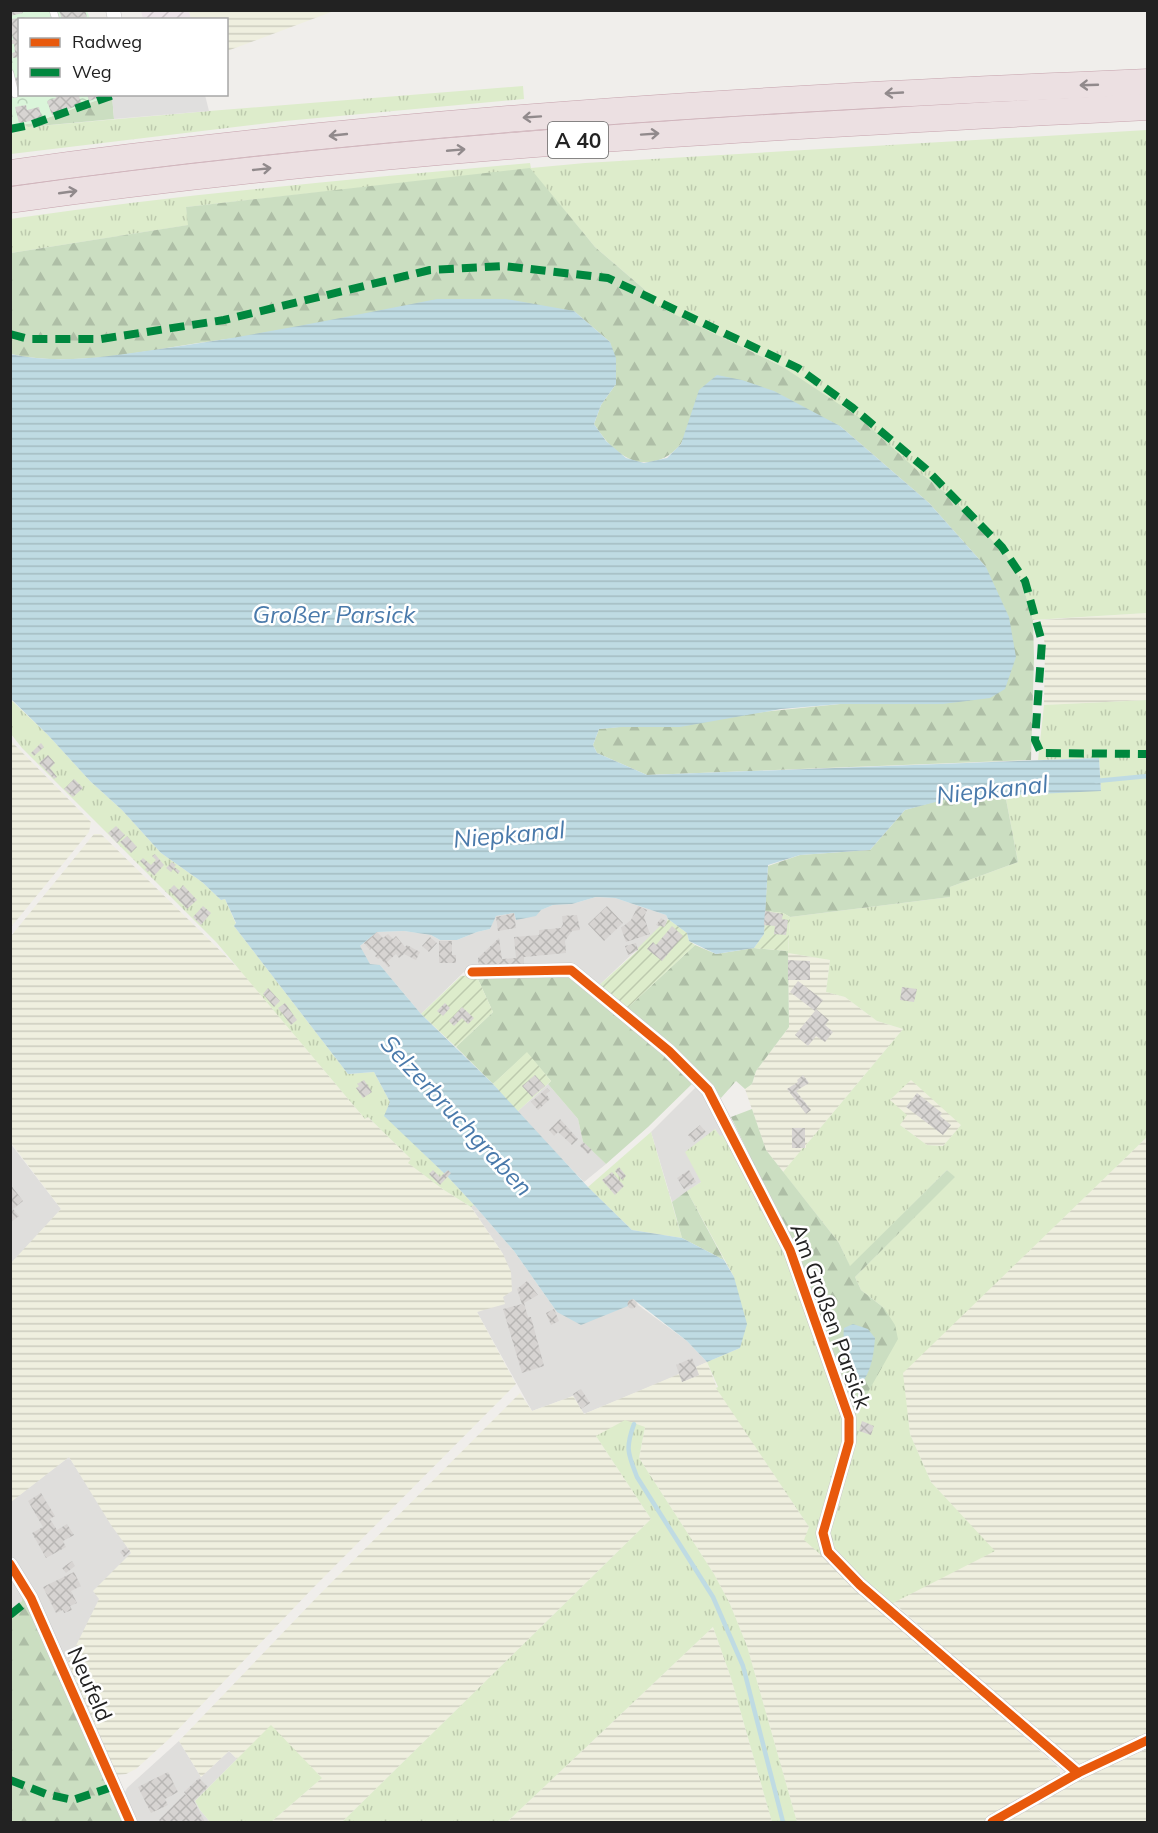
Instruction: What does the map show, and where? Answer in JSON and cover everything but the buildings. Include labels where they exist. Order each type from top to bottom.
[{"type":"highway","name":"A 40","points":[[10,173],[139,155],[503,119],[807,98],[1148,82]]},
{"type":"highway","name":"A 40","points":[[10,200],[141,182],[495,146],[710,130],[1148,107]]},
{"type":"street","name":"Am Großen Parsick","points":[[472,972],[571,970],[669,1052],[708,1090],[790,1250],[849,1418],[849,1442],[823,1533],[828,1552],[860,1585],[1078,1773]]},
{"type":"street","name":"Neufeld","points":[[10,1564],[31,1598],[130,1822]]},
{"type":"street","points":[[992,1822],[1078,1773],[1148,1740]]},
{"type":"lane","points":[[10,73],[15,94]]},
{"type":"shaded area","points":[[141,11],[189,11],[191,18],[143,18]]},
{"type":"shaded area","points":[[112,96],[205,96],[209,111],[114,119]]},
{"type":"shaded area","points":[[596,897],[615,898],[666,915],[668,919],[664,927],[595,989],[467,969],[421,1014],[380,965],[370,964],[359,947],[377,932],[404,931],[431,935],[440,940],[457,940],[490,929],[495,916],[514,913],[516,920],[553,905],[572,904]]},
{"type":"shaded area","points":[[548,1084],[578,1119],[583,1142],[606,1164],[584,1182],[517,1112]]},
{"type":"shaded area","points":[[699,1084],[725,1134],[720,1137],[715,1129],[701,1182],[672,1202],[651,1132]]},
{"type":"shaded area","points":[[10,1143],[61,1209],[11,1264],[10,1264]]},
{"type":"shaded area","points":[[474,1205],[514,1251],[557,1312],[628,1306],[629,1301],[636,1301],[638,1305],[687,1341],[707,1362],[696,1367],[700,1375],[682,1382],[678,1375],[584,1414],[573,1396],[532,1411],[477,1312],[503,1297],[503,1254],[471,1207]]},
{"type":"shaded area","points":[[69,1457],[131,1553],[100,1599],[68,1662],[11,1556],[10,1502]]},
{"type":"shaded area","points":[[10,1573],[23,1594],[22,1601],[11,1610]]},
{"type":"shaded area","points":[[179,1741],[201,1777],[229,1751],[237,1759],[195,1801],[210,1822],[135,1822],[124,1794],[127,1788]]},
{"type":"green space","points":[[189,10],[334,11],[228,51],[228,18],[191,18]]},
{"type":"green space","points":[[11,11],[87,11],[90,18],[18,18],[18,96],[108,96],[33,123],[11,127]]},
{"type":"green space","points":[[523,86],[524,99],[285,121],[11,154],[10,127],[23,124],[28,127]]},
{"type":"green space","points":[[112,96],[114,119],[28,127],[23,124],[33,123]]},
{"type":"green space","points":[[1147,130],[1147,613],[1033,620],[1022,583],[1007,557],[950,496],[783,367],[644,300],[645,290],[595,247],[530,169],[186,207],[189,225],[11,253],[10,219],[205,195],[530,163],[531,168]]},
{"type":"green space","points":[[530,168],[595,247],[645,290],[645,300],[783,367],[860,418],[919,472],[950,496],[1007,556],[1022,583],[1033,620],[1031,760],[647,775],[597,753],[593,745],[599,729],[840,704],[943,704],[986,567],[929,503],[840,426],[689,424],[680,445],[662,459],[640,462],[616,451],[594,424],[601,405],[616,384],[610,342],[574,311],[237,338],[95,358],[38,358],[11,354],[11,253],[188,225],[186,207]]},
{"type":"green space","points":[[1147,613],[1147,700],[1044,705],[1045,646],[1041,620]]},
{"type":"green space","points":[[10,699],[48,735],[90,781],[122,810],[161,853],[202,882],[221,900],[225,899],[236,924],[234,926],[348,1074],[374,1072],[390,1102],[385,1116],[474,1205],[471,1207],[444,1190],[408,1163],[411,1159],[368,1117],[365,1119],[217,943],[22,748],[11,734]]},
{"type":"green space","points":[[1147,700],[1147,1137],[903,1373],[910,1434],[931,1482],[995,1551],[893,1603],[1077,1767],[890,1605],[831,1547],[827,1530],[854,1417],[884,1308],[861,1290],[855,1277],[954,1177],[947,1170],[850,1267],[839,1243],[783,1172],[803,1148],[806,1148],[806,1145],[903,1029],[877,1021],[845,997],[826,992],[830,960],[788,953],[790,917],[950,897],[950,887],[1018,862],[1005,794],[1101,790],[1099,758],[1038,760],[1044,705]],"holes":[[[911,1080],[961,1125],[943,1146],[927,1145],[900,1125],[907,1115],[890,1100]]]},
{"type":"green space","points":[[11,741],[91,822],[89,832],[11,927]]},
{"type":"green space","points":[[1005,794],[1018,862],[950,887],[950,897],[790,917],[783,913],[765,911],[768,866],[800,855],[870,850],[905,810],[951,797]]},
{"type":"green space","points":[[94,834],[101,834],[240,970],[365,1119],[368,1117],[411,1159],[409,1163],[471,1207],[503,1254],[511,1272],[512,1291],[503,1297],[505,1304],[477,1312],[516,1384],[312,1589],[169,1739],[136,1769],[126,1774],[115,1775],[68,1662],[99,1599],[93,1591],[131,1553],[69,1457],[11,1502],[10,1264],[61,1209],[11,1143],[11,936]]},
{"type":"green space","points":[[765,911],[783,913],[790,917],[788,951],[754,948],[764,934]]},
{"type":"green space","points":[[668,919],[687,933],[689,941],[695,945],[622,1013],[595,989],[638,950],[661,925],[664,927]]},
{"type":"green space","points":[[695,945],[716,954],[754,948],[788,951],[789,1027],[756,1071],[752,1084],[745,1089],[736,1081],[721,1098],[704,1080],[622,1013]]},
{"type":"green space","points":[[788,953],[830,960],[826,992],[845,997],[877,1021],[903,1029],[806,1145],[806,1148],[783,1172],[766,1150],[745,1089],[752,1084],[756,1071],[789,1027]]},
{"type":"green space","points":[[558,972],[575,978],[695,1081],[606,1164],[583,1142],[578,1119],[548,1084],[551,1081],[527,1053],[493,1084],[456,1047],[493,1012],[476,975]]},
{"type":"green space","points":[[476,975],[493,1012],[456,1047],[421,1014],[461,976]]},
{"type":"green space","points":[[527,1052],[551,1081],[517,1112],[493,1084]]},
{"type":"green space","points":[[911,1079],[962,1124],[943,1146],[927,1145],[900,1125],[890,1100]]},
{"type":"green space","points":[[752,1109],[766,1150],[839,1243],[850,1266],[947,1170],[955,1177],[855,1277],[861,1290],[884,1308],[895,1325],[898,1339],[854,1417],[796,1251],[731,1117]]},
{"type":"green space","points":[[715,1129],[720,1136],[725,1134],[787,1256],[818,1334],[847,1435],[816,1533],[822,1551],[837,1569],[804,1540],[809,1527],[716,1388],[718,1387],[707,1362],[740,1348],[734,1277],[687,1191],[701,1182],[685,1152]]},
{"type":"green space","points":[[651,1132],[682,1238],[632,1230],[588,1187]]},
{"type":"green space","points":[[1147,1137],[1147,1734],[1077,1767],[893,1602],[994,1551],[931,1482],[910,1434],[902,1373]]},
{"type":"green space","points":[[687,1191],[724,1260],[682,1238],[672,1202]]},
{"type":"green space","points":[[707,1362],[717,1388],[809,1527],[805,1540],[1060,1769],[1058,1781],[982,1822],[797,1822],[747,1646],[730,1604],[714,1574],[639,1458],[645,1427],[596,1436],[651,1519],[342,1822],[271,1822],[322,1778],[271,1726],[237,1759],[229,1751],[201,1777],[179,1741],[317,1597],[520,1393],[532,1411],[573,1396],[584,1414],[679,1374],[682,1382],[699,1375],[696,1367]]},
{"type":"green space","points":[[625,1420],[645,1427],[639,1458],[714,1574],[730,1604],[747,1646],[797,1822],[772,1822],[731,1678],[713,1627],[507,1822],[342,1822],[651,1519],[596,1436]]},
{"type":"green space","points":[[23,1594],[31,1607],[122,1822],[11,1822],[11,1610],[22,1601]]},
{"type":"green space","points":[[713,1627],[731,1678],[772,1822],[507,1822]]},
{"type":"green space","points":[[271,1725],[322,1778],[271,1822],[210,1822],[195,1801]]},
{"type":"green space","points":[[1147,1749],[1147,1822],[1003,1822],[1070,1784]]},
{"type":"water","name":"Großer Parsick","points":[[437,299],[506,299],[574,311],[610,342],[616,358],[616,384],[601,405],[594,424],[606,441],[626,458],[644,463],[667,458],[681,444],[699,390],[717,375],[742,380],[774,391],[840,426],[929,503],[986,567],[1009,617],[1016,657],[1005,689],[990,698],[943,704],[840,704],[781,709],[680,727],[599,729],[593,745],[597,753],[647,775],[1099,758],[1101,791],[951,798],[905,810],[870,850],[800,855],[768,865],[764,934],[754,948],[716,954],[689,941],[687,933],[666,915],[615,898],[596,897],[572,904],[553,905],[541,910],[536,916],[516,920],[514,913],[496,916],[490,929],[457,940],[440,940],[431,935],[404,931],[377,932],[360,946],[370,964],[380,965],[421,1014],[493,1084],[588,1187],[632,1230],[682,1238],[724,1260],[734,1277],[747,1324],[740,1348],[707,1362],[687,1341],[633,1299],[629,1301],[628,1306],[581,1325],[557,1312],[514,1251],[474,1205],[384,1116],[390,1102],[374,1072],[348,1074],[234,926],[236,923],[225,899],[221,900],[202,882],[161,853],[122,810],[90,781],[11,699],[10,354],[66,359],[123,354],[264,332]]},
{"type":"water","points":[[853,1324],[868,1329],[875,1338],[869,1370],[864,1380],[859,1381],[849,1364],[844,1341],[844,1328]]},
{"type":"waterway","name":"Niepkanal","points":[[1096,781],[1148,776]]},
{"type":"waterway","name":"Selzerbruchgraben","points":[[634,1424],[629,1439],[629,1451],[637,1477],[713,1597],[743,1666],[783,1822]]},
{"type":"marked path","points":[[10,129],[30,125],[110,96]]},
{"type":"marked path","points":[[10,334],[29,339],[101,339],[224,320],[430,270],[504,266],[608,278],[798,368],[853,408],[926,469],[1002,547],[1025,581],[1042,642],[1035,740],[1041,753],[1148,754]]},
{"type":"marked path","points":[[10,1615],[31,1598]]},
{"type":"marked path","points":[[10,1780],[46,1794],[73,1800],[115,1786]]},
{"type":"cycle path","points":[[472,972],[571,970],[669,1051],[708,1090],[790,1250],[849,1418],[849,1442],[823,1533],[828,1552],[860,1585],[1078,1773]]},
{"type":"cycle path","points":[[10,1564],[31,1598],[130,1822]]},
{"type":"cycle path","points":[[992,1822],[1078,1773],[1148,1740]]}]
